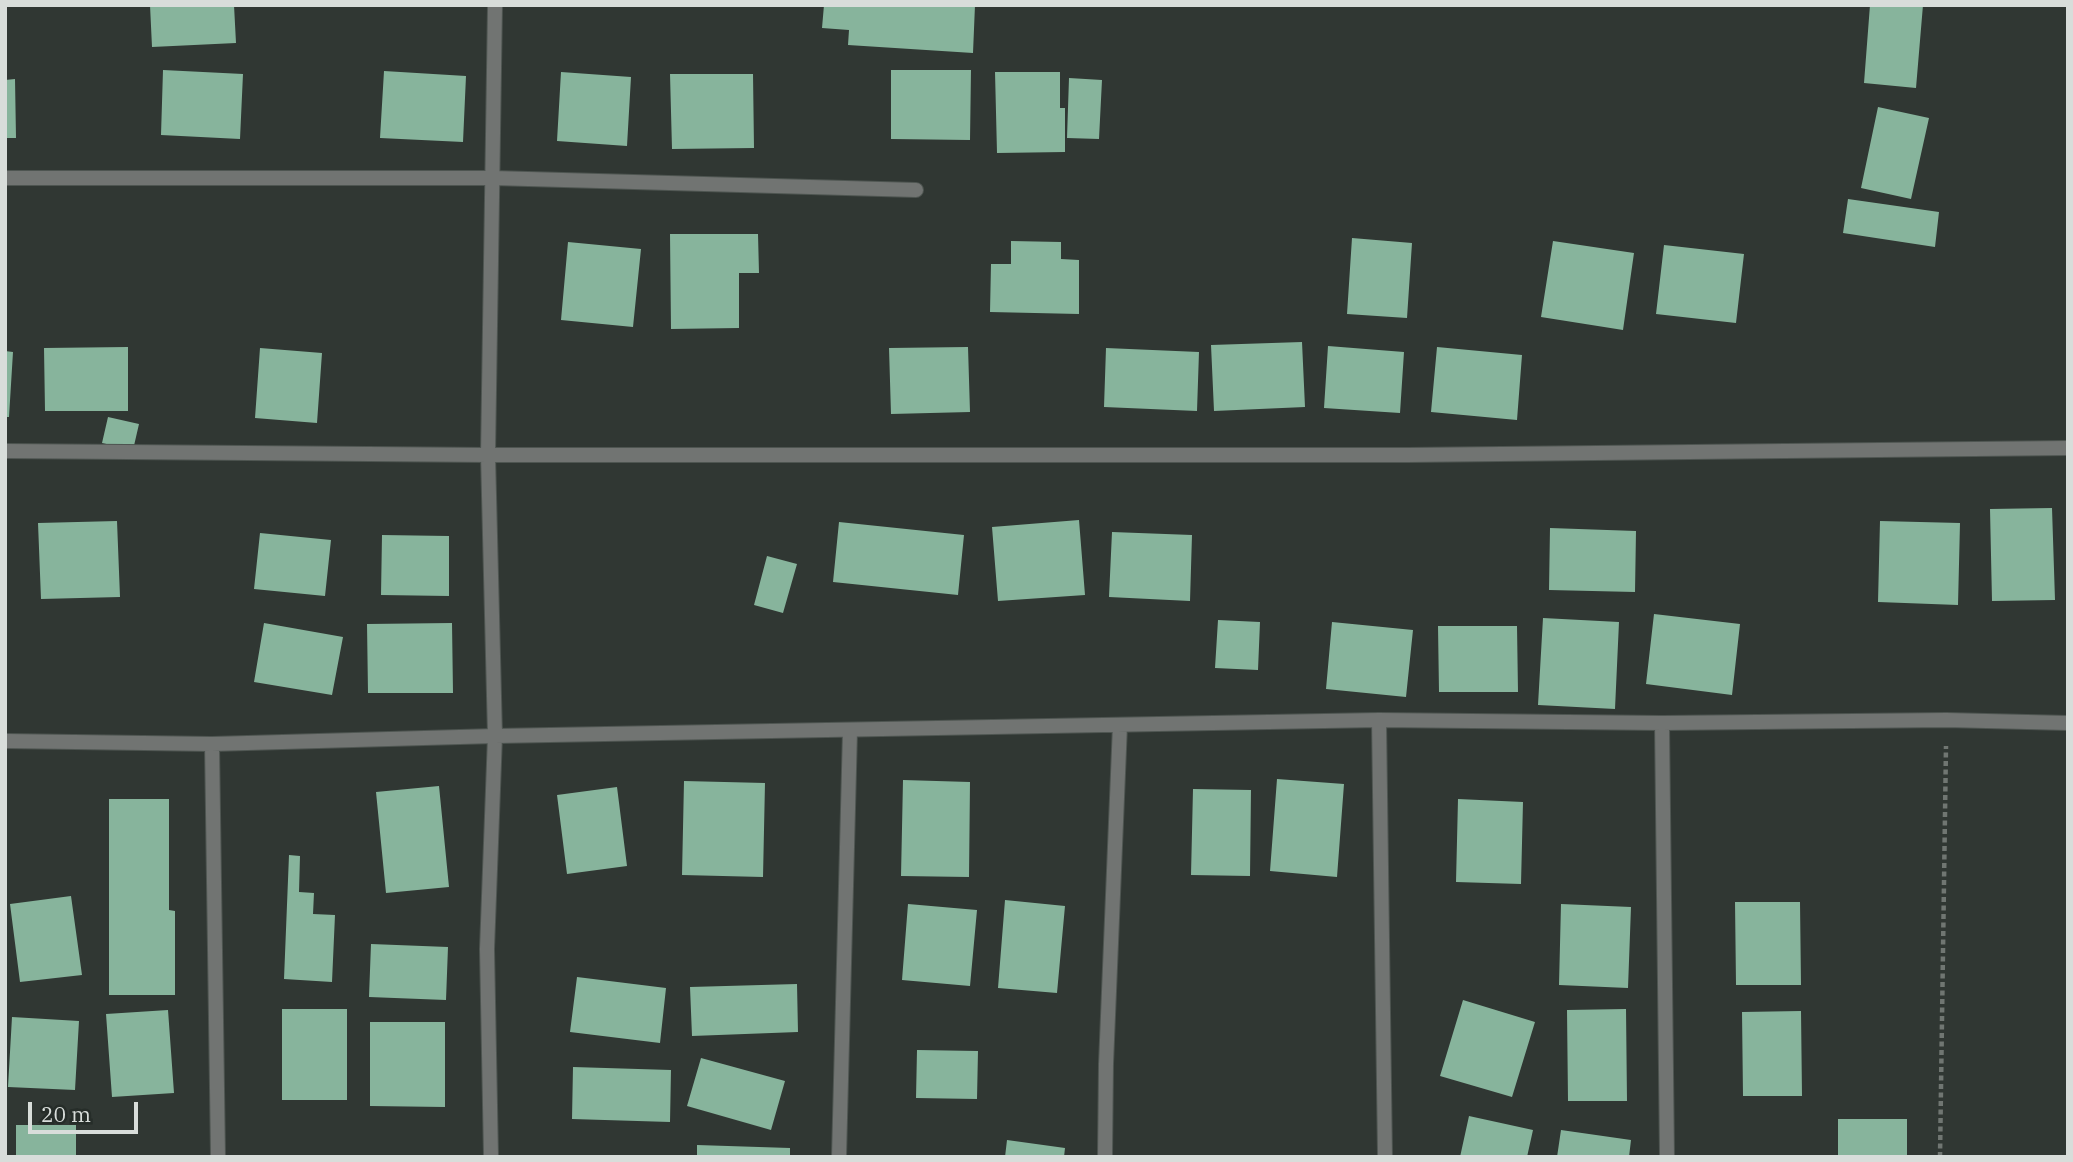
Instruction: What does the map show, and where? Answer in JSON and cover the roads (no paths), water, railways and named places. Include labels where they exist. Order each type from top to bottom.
[{"type":"street","points":[[491,1157],[487,949],[495,736],[488,456],[495,5]]},
{"type":"street","points":[[5,178],[493,178],[916,190]]},
{"type":"street","points":[[5,451],[488,456],[1407,455],[2068,448]]},
{"type":"street","points":[[1379,720],[1385,1157]]},
{"type":"street","points":[[5,741],[212,744],[495,736],[1379,720],[1662,723],[1946,720],[2068,723]]},
{"type":"street","points":[[1662,723],[1667,1157]]},
{"type":"street","points":[[1105,1157],[1106,1064],[1120,725]]},
{"type":"street","points":[[838,1157],[850,731]]},
{"type":"street","points":[[212,744],[218,1157]]}]
